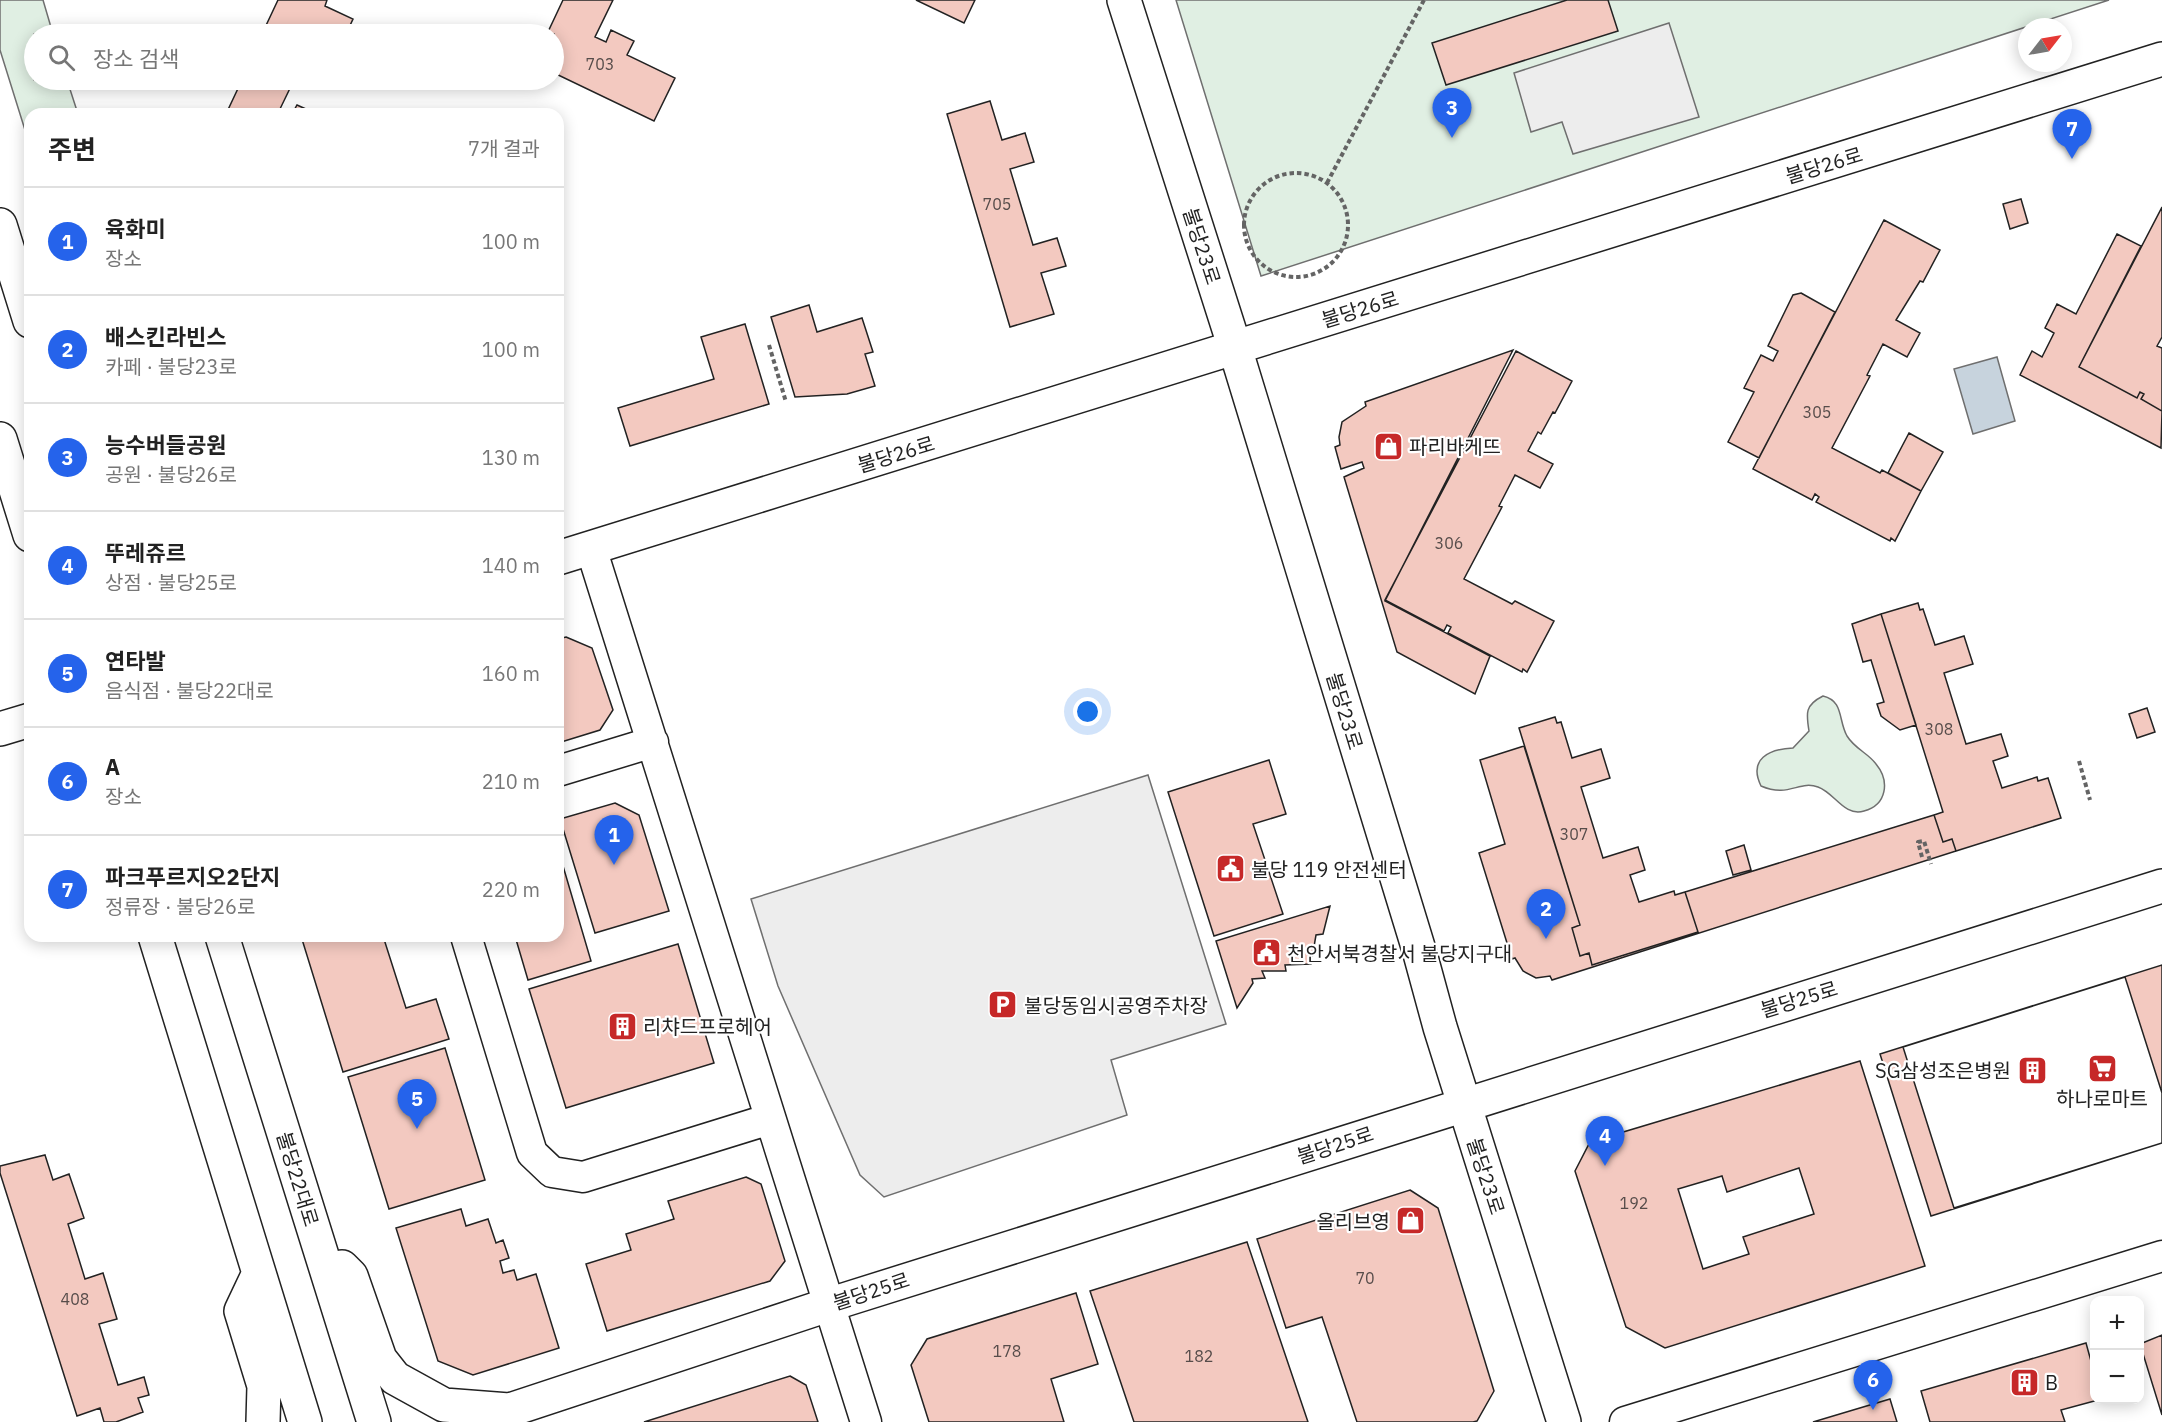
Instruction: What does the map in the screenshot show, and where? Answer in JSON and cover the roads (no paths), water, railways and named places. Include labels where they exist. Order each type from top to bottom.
[{"type":"street","name":"불당23로","points":[[1124,0],[1235,348],[1464,1104],[1564,1422]]},
{"type":"street","name":"불당26로","points":[[564,556],[2162,58]]},
{"type":"street","points":[[0,225],[24,302]]},
{"type":"street","points":[[0,439],[24,516]]},
{"type":"street","points":[[591,548],[866,1422]]},
{"type":"street","points":[[0,729],[24,722]]},
{"type":"street","points":[[564,769],[653,742]]},
{"type":"street","name":"불당25로","points":[[499,1416],[828,1305],[2162,886]]},
{"type":"street","points":[[156,942],[305,1422]]},
{"type":"street","name":"불당22대로","points":[[224,942],[374,1422]]},
{"type":"street","points":[[468,942],[532,1153],[552,1172],[583,1177],[770,1119]]},
{"type":"street","points":[[319,1246],[351,1276],[380,1359],[395,1378],[444,1405],[499,1416]]},
{"type":"street","points":[[1625,1422],[2162,1256]]},
{"type":"street","points":[[259,1273],[241,1311],[264,1386],[263,1422]]},
{"type":"place","name":"능수버들공원","points":[[1452,138]]},
{"type":"place","name":"파크푸르지오2단지","points":[[2072,159]]},
{"type":"place","name":"파리바게뜨","points":[[1388,446]]},
{"type":"place","name":"육화미","points":[[614,865]]},
{"type":"place","name":"불당 119 안전센터","points":[[1230,869]]},
{"type":"place","name":"배스킨라빈스","points":[[1546,939]]},
{"type":"place","name":"천안서북경찰서 불당지구대","points":[[1266,953]]},
{"type":"place","name":"불당동임시공영주차장","points":[[1003,1005]]},
{"type":"place","name":"리챠드프로헤어","points":[[622,1026]]},
{"type":"place","name":"하나로마트","points":[[2102,1068]]},
{"type":"place","name":"SG삼성조은병원","points":[[2032,1070]]},
{"type":"place","name":"연타발","points":[[417,1129]]},
{"type":"place","name":"뚜레쥬르","points":[[1605,1166]]},
{"type":"place","name":"올리브영","points":[[1411,1221]]},
{"type":"place","name":"B","points":[[2024,1382]]},
{"type":"place","name":"A","points":[[1873,1410]]}]
